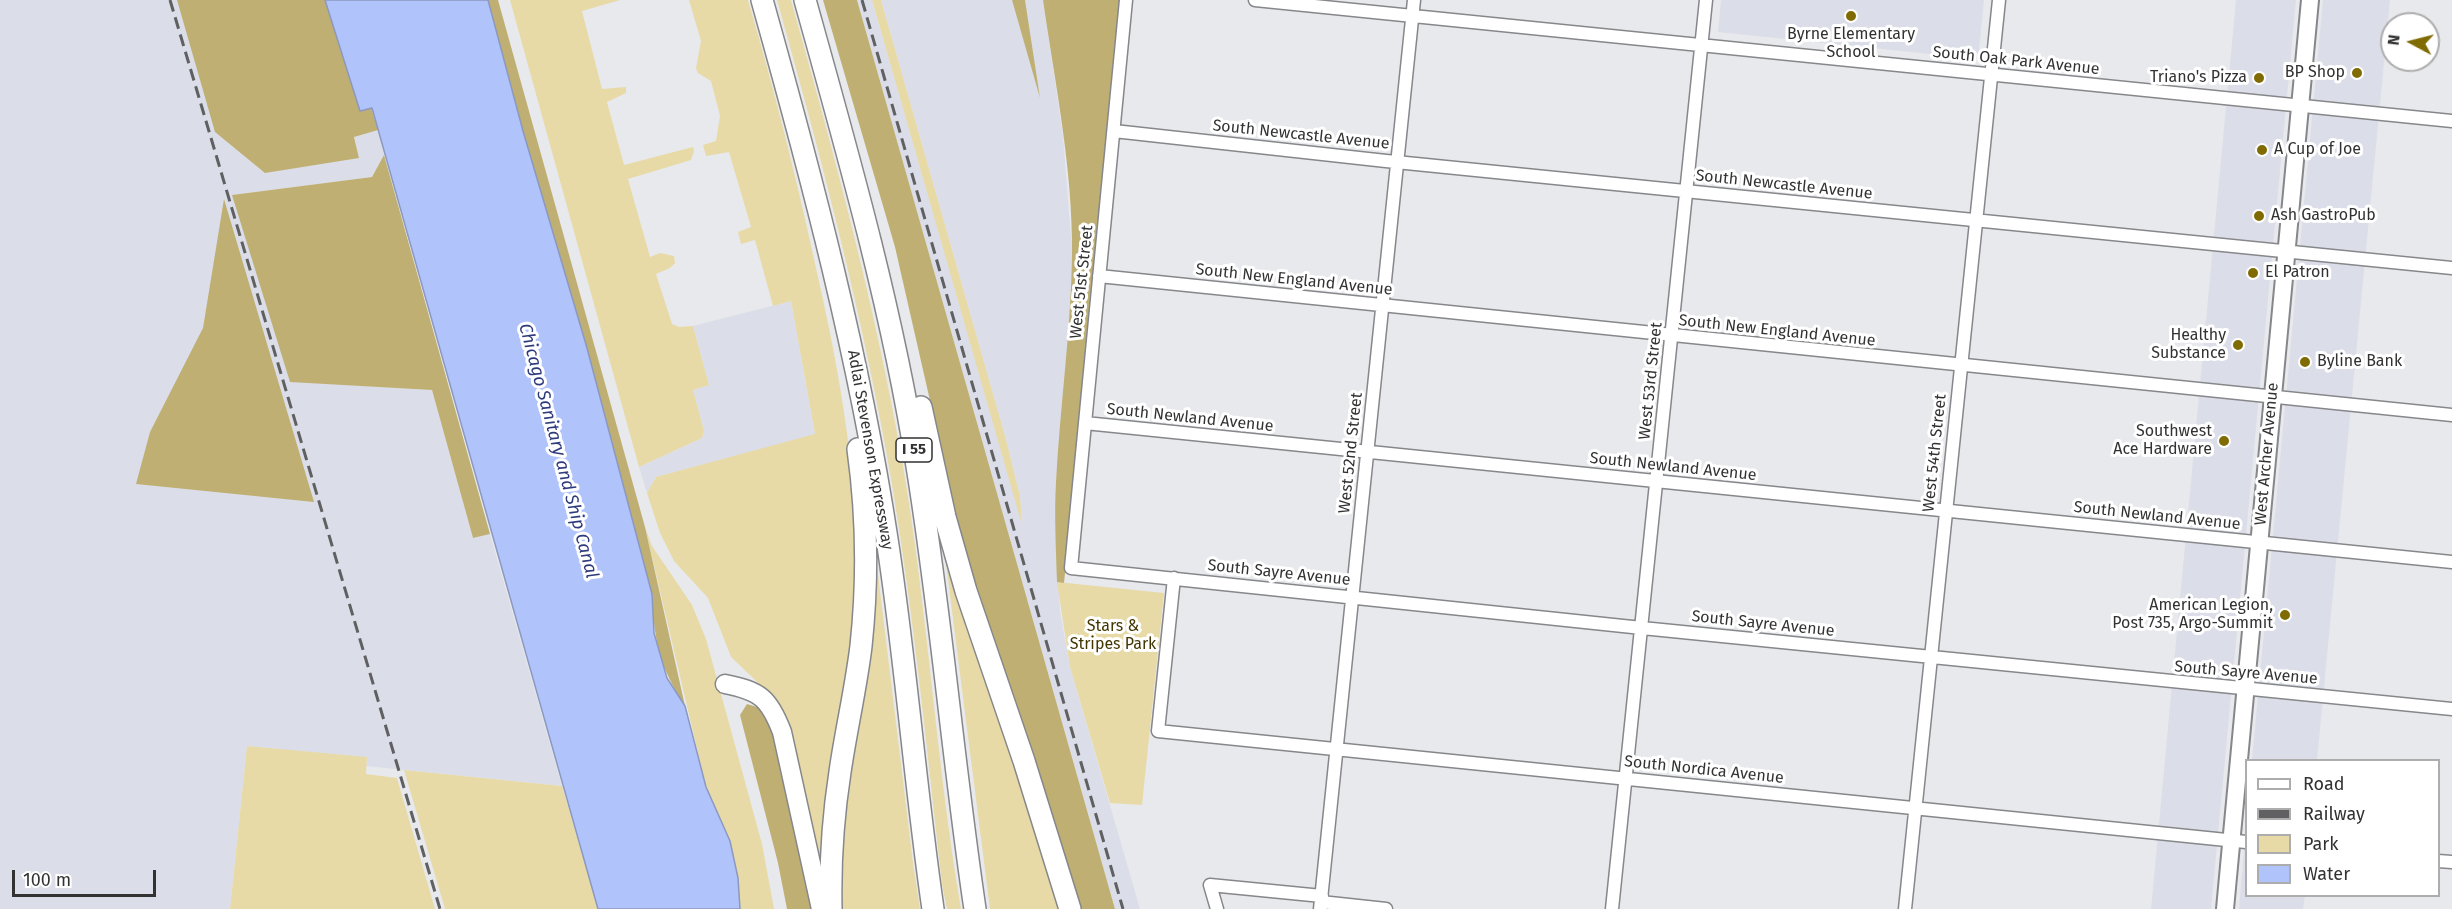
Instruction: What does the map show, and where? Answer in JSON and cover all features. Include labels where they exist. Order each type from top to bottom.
[{"type":"highway","name":"Adlai Stevenson Expressway","points":[[762,0],[831,252],[866,415],[887,541],[933,909]]},
{"type":"highway","name":"I 55","points":[[805,0],[854,174],[899,365],[933,570],[975,909]]},
{"type":"highway","points":[[854,174],[892,275],[945,517],[966,591],[1024,761],[1070,909]]},
{"type":"highway","points":[[831,252],[861,471],[866,558],[861,647],[839,774],[831,853],[831,909]]},
{"type":"main road","name":"West Archer Avenue","points":[[2225,909],[2238,841],[2244,690],[2310,0]]},
{"type":"main road","points":[[725,684],[752,690],[765,699],[775,713],[782,732],[821,909]]},
{"type":"street","name":"West 51st Street","points":[[1071,568],[1126,0]]},
{"type":"street","name":"South Oak Park Avenue","points":[[1255,0],[2452,121]]},
{"type":"street","name":"West 52nd Street","points":[[1321,903],[1414,0]]},
{"type":"street","name":"West 53rd Street","points":[[1612,909],[1706,0]]},
{"type":"street","name":"West 54th Street","points":[[1905,909],[1999,0]]},
{"type":"street","name":"South Newcastle Avenue","points":[[1114,130],[1397,162],[2452,268]]},
{"type":"street","name":"South New England Avenue","points":[[1099,276],[1671,337],[2452,415]]},
{"type":"street","name":"South Newland Avenue","points":[[1085,423],[2452,562]]},
{"type":"street","name":"South Sayre Avenue","points":[[1071,568],[2244,690],[2452,709]]},
{"type":"street","name":"South Nordica Avenue","points":[[1174,578],[1158,731],[2238,841]]},
{"type":"street","points":[[1217,909],[1210,885],[1321,903],[1386,909]]},
{"type":"shaded area","points":[[0,0],[177,0],[188,35],[359,157],[354,136],[378,130],[384,155],[372,177],[233,195],[290,381],[432,390],[473,538],[490,534],[562,786],[366,766],[367,758],[247,746],[230,909],[0,909]]},
{"type":"shaded area","points":[[177,0],[325,0],[360,110],[371,107],[378,130],[354,137],[359,158],[265,173],[215,132]]},
{"type":"shaded area","points":[[488,0],[498,0],[645,527],[685,706],[669,678],[656,639],[652,594],[587,348],[523,131]]},
{"type":"shaded area","points":[[823,0],[857,0],[1115,909],[1081,909],[972,585],[895,247]]},
{"type":"shaded area","points":[[857,0],[872,0],[1022,523],[1020,496],[1005,436],[881,0],[1043,0],[1063,136],[1072,251],[1069,348],[1056,481],[1055,528],[1060,611],[1070,667],[1140,909],[1115,909]]},
{"type":"shaded area","points":[[1012,0],[1025,0],[1040,98]]},
{"type":"shaded area","points":[[1043,0],[1123,0],[1064,583],[1057,582],[1055,494],[1070,311],[1072,222],[1062,127]]},
{"type":"shaded area","name":"Byrne Elementary School","points":[[1721,0],[1984,0],[1978,59],[1718,32]]},
{"type":"shaded area","points":[[2236,0],[2296,0],[2211,909],[2151,909]]},
{"type":"shaded area","points":[[2323,0],[2390,0],[2389,12],[2380,12],[2380,72],[2383,72],[2317,759],[2252,759]]},
{"type":"shaded area","points":[[384,155],[490,534],[473,538],[432,390],[290,382],[232,195],[372,177]]},
{"type":"shaded area","points":[[224,199],[314,502],[136,484],[150,432],[203,328]]},
{"type":"shaded area","points":[[791,301],[815,435],[656,477],[647,493],[639,467],[702,438],[704,431],[693,390],[709,385],[693,326]]},
{"type":"shaded area","points":[[747,704],[760,708],[778,735],[812,909],[787,909],[778,863],[740,715]]},
{"type":"shaded area","points":[[2245,838],[2245,897],[2305,897],[2303,909],[2239,909]]},
{"type":"green space","points":[[510,0],[620,0],[582,11],[602,89],[626,87],[626,93],[607,102],[624,165],[693,147],[691,160],[628,179],[650,257],[660,253],[674,256],[675,263],[670,268],[656,274],[672,324],[679,327],[693,326],[709,385],[693,390],[704,431],[702,438],[639,467]]},
{"type":"green space","points":[[689,0],[748,0],[777,104],[802,207],[826,315],[847,431],[855,509],[855,609],[828,784],[821,862],[815,862],[771,695],[731,657],[708,598],[674,561],[660,533],[647,493],[656,477],[815,434],[791,301],[773,306],[755,240],[741,244],[738,232],[751,227],[729,152],[706,156],[703,145],[716,141],[720,116],[711,81],[698,73],[696,68],[701,41]]},
{"type":"green space","points":[[777,0],[791,0],[853,232],[892,407],[912,521],[952,854],[961,909],[947,909],[942,884],[907,584],[892,484],[869,362],[826,180]]},
{"type":"green space","points":[[872,0],[881,0],[1005,436],[1020,496],[1022,525]]},
{"type":"green space","points":[[645,527],[652,546],[692,605],[706,639],[762,844],[774,909],[740,909],[738,878],[730,841],[706,787]]},
{"type":"green space","points":[[944,548],[1026,796],[1060,909],[990,909]]},
{"type":"green space","points":[[875,550],[920,909],[838,909],[837,858]]},
{"type":"green space","name":"Stars & Stripes Park","points":[[1057,582],[1164,593],[1142,805],[1110,803],[1070,667]]},
{"type":"green space","points":[[247,746],[367,757],[366,774],[397,778],[435,909],[230,909]]},
{"type":"green space","points":[[404,770],[562,786],[598,909],[445,909]]},
{"type":"water","name":"Chicago Sanitary and Ship Canal","points":[[325,0],[488,0],[523,131],[587,348],[652,594],[654,633],[667,678],[685,706],[706,787],[730,841],[738,878],[740,909],[598,909],[372,108],[360,111]]},
{"type":"railway","points":[[170,0],[440,909]]},
{"type":"railway","points":[[862,0],[1123,909]]},
{"type":"place","name":"Byrne Elementary School","points":[[1851,16]]},
{"type":"place","name":"BP Shop","points":[[2357,73]]},
{"type":"place","name":"Triano's Pizza","points":[[2259,78]]},
{"type":"place","name":"A Cup of Joe","points":[[2262,150]]},
{"type":"place","name":"Ash GastroPub","points":[[2259,216]]},
{"type":"place","name":"El Patron","points":[[2253,273]]},
{"type":"place","name":"Healthy Substance","points":[[2238,345]]},
{"type":"place","name":"Byline Bank","points":[[2305,362]]},
{"type":"place","name":"Southwest Ace Hardware","points":[[2224,441]]},
{"type":"place","name":"American Legion, Post 735, Argo-Summit","points":[[2285,615]]}]
